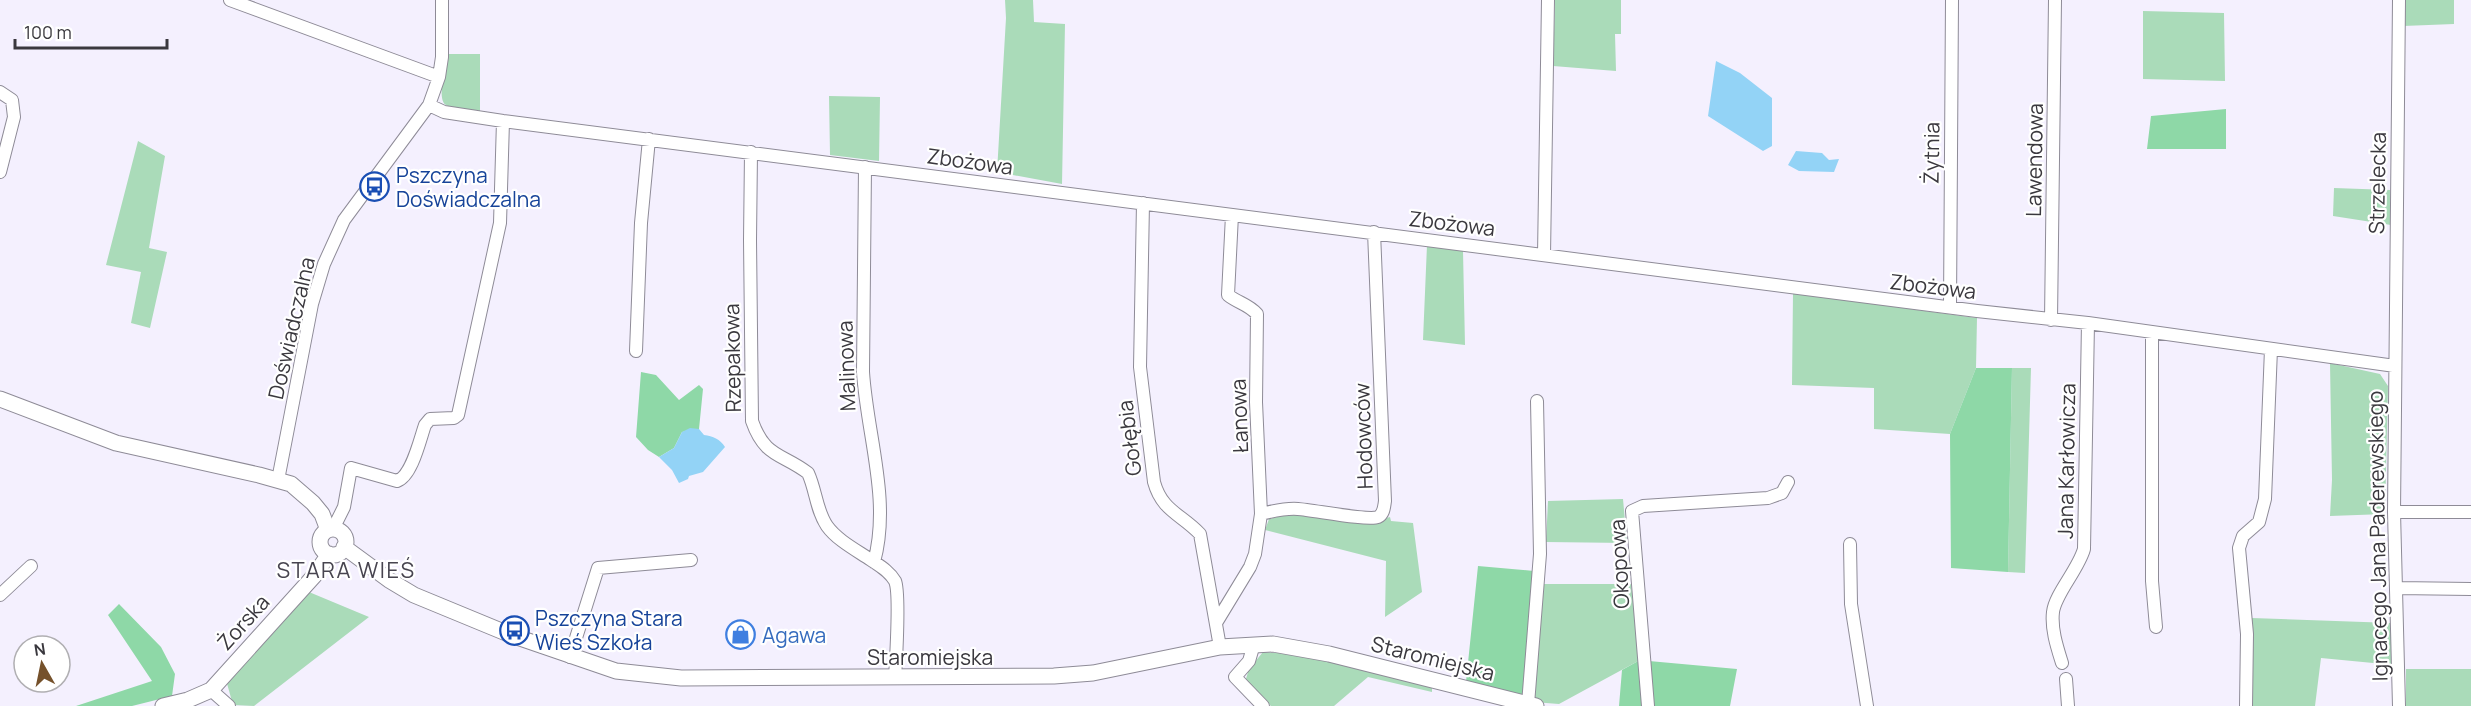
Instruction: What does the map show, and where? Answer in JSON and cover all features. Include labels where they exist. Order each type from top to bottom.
[{"type":"street","points":[[230,0],[439,77]]},
{"type":"street","name":"Doświadczalna","points":[[278,480],[312,304],[331,245],[345,220],[429,105],[439,77],[442,49],[442,0]]},
{"type":"street","points":[[1544,255],[1548,0]]},
{"type":"street","name":"Żytnia","points":[[1950,307],[1952,0]]},
{"type":"street","name":"Lawendowa","points":[[2051,320],[2055,0]]},
{"type":"street","name":"Strzelecka","points":[[2395,366],[2399,0]]},
{"type":"street","points":[[0,92],[12,100],[14,117],[0,172]]},
{"type":"street","name":"Zbożowa","points":[[429,105],[444,112],[503,121],[2088,323],[2395,366]]},
{"type":"street","points":[[0,399],[124,445],[291,484],[313,503],[331,530],[344,536],[344,548],[340,553],[329,554],[323,550],[320,543],[322,535],[331,530],[344,507],[351,468],[398,481],[408,471],[425,424],[430,418],[454,418],[458,415],[502,206],[503,121]]},
{"type":"street","points":[[636,351],[640,223],[649,140]]},
{"type":"street","name":"Rzepakowa","points":[[751,152],[752,421],[756,433],[771,452],[808,473],[818,507],[828,527],[838,538],[889,573],[898,591],[895,678]]},
{"type":"street","name":"Malinowa","points":[[865,167],[863,372],[865,404],[880,503],[880,540],[874,562]]},
{"type":"street","name":"Gołębia","points":[[1143,203],[1140,367],[1154,482],[1158,496],[1166,507],[1200,534],[1220,647]]},
{"type":"street","name":"Łanowa","points":[[1216,623],[1250,567],[1255,554],[1261,514],[1257,314],[1249,305],[1235,301],[1228,296],[1232,215]]},
{"type":"street","name":"Hodowców","points":[[1261,514],[1295,508],[1368,519],[1378,517],[1384,511],[1374,232]]},
{"type":"street","name":"Jana Karłowicza","points":[[2062,663],[2054,638],[2052,610],[2080,563],[2084,549],[2088,323]]},
{"type":"street","points":[[2152,332],[2152,581],[2156,627]]},
{"type":"street","points":[[2246,706],[2247,634],[2239,548],[2242,536],[2259,522],[2265,499],[2271,349]]},
{"type":"street","name":"Ignacego Jana Paderewskiego","points":[[2395,366],[2394,512],[2399,706]]},
{"type":"street","points":[[1532,705],[1540,554],[1538,401]]},
{"type":"street","name":"Okopowa","points":[[1648,706],[1632,511],[1643,506],[1768,498],[1782,493],[1788,482]]},
{"type":"street","points":[[2394,512],[2471,512]]},
{"type":"street","points":[[1850,544],[1851,604],[1867,706]]},
{"type":"street","name":"Staromiejska","points":[[344,548],[414,595],[570,657],[631,674],[681,678],[1035,677],[1092,673],[1220,647],[1254,644],[1292,646],[1318,651],[1532,705]]},
{"type":"street","name":"Żorska","points":[[163,706],[188,700],[211,690],[314,576],[329,554]]},
{"type":"street","points":[[570,657],[598,568],[691,560]]},
{"type":"street","points":[[0,596],[31,566]]},
{"type":"street","points":[[2397,588],[2471,588]]},
{"type":"street","points":[[1254,644],[1249,661],[1235,677],[1263,706]]},
{"type":"street","points":[[2066,679],[2068,706]]},
{"type":"street","points":[[211,690],[229,706]]},
{"type":"green space","points":[[1005,0],[1033,0],[1034,22],[1065,24],[1062,184],[997,172],[1006,18]]},
{"type":"green space","points":[[1555,0],[1621,0],[1621,34],[1615,34],[1616,71],[1553,66]]},
{"type":"green space","points":[[2404,0],[2454,0],[2454,24],[2403,26]]},
{"type":"green space","points":[[2143,11],[2224,13],[2225,81],[2143,79]]},
{"type":"green space","points":[[448,54],[480,54],[480,111],[453,108],[443,102],[442,81]]},
{"type":"green space","points":[[829,96],[880,97],[879,161],[830,155]]},
{"type":"green space","points":[[2226,109],[2226,149],[2147,149],[2151,116]]},
{"type":"green space","points":[[138,141],[165,156],[149,248],[167,252],[150,328],[131,323],[141,272],[106,265]]},
{"type":"green space","points":[[2334,188],[2390,190],[2391,225],[2333,216]]},
{"type":"green space","points":[[1427,245],[1463,251],[1465,345],[1423,340]]},
{"type":"green space","points":[[1793,293],[1977,318],[1976,368],[1950,434],[1874,429],[1874,388],[1792,385]]},
{"type":"green space","points":[[2330,363],[2380,374],[2388,386],[2385,514],[2330,516],[2332,480]]},
{"type":"green space","points":[[1976,368],[2012,368],[2008,572],[1951,568],[1950,434]]},
{"type":"green space","points":[[2012,368],[2031,368],[2025,573],[2008,572]]},
{"type":"green space","points":[[641,372],[656,375],[679,400],[699,385],[703,389],[699,429],[682,432],[674,448],[659,457],[648,450],[636,437]]},
{"type":"green space","points":[[1623,499],[1627,543],[1546,542],[1548,501]]},
{"type":"green space","points":[[1294,513],[1370,523],[1390,517],[1391,521],[1413,523],[1422,592],[1385,617],[1386,561],[1265,530],[1269,519]]},
{"type":"green space","points":[[1478,566],[1534,571],[1524,700],[1466,682]]},
{"type":"green space","points":[[1542,584],[1631,584],[1640,660],[1559,704],[1533,702]]},
{"type":"green space","points":[[309,592],[369,617],[254,706],[233,705],[226,680]]},
{"type":"green space","points":[[119,604],[161,647],[175,674],[172,696],[132,706],[76,706],[152,681],[108,615]]},
{"type":"green space","points":[[2252,618],[2392,623],[2394,665],[2321,658],[2315,706],[2249,706]]},
{"type":"green space","points":[[1263,652],[1296,654],[1432,685],[1432,692],[1368,677],[1334,706],[1271,706],[1245,682],[1249,669]]},
{"type":"green space","points":[[1640,660],[1643,706],[1619,706],[1622,670]]},
{"type":"green space","points":[[1649,661],[1737,669],[1730,706],[1654,706]]},
{"type":"green space","points":[[2406,669],[2471,669],[2471,706],[2406,706]]},
{"type":"water","points":[[1716,61],[1740,73],[1772,98],[1772,146],[1763,151],[1708,116]]},
{"type":"water","points":[[1796,151],[1822,153],[1829,160],[1839,159],[1834,172],[1799,171],[1788,165]]},
{"type":"water","points":[[690,428],[699,429],[704,435],[719,440],[725,447],[703,472],[689,476],[688,479],[679,483],[672,470],[659,457],[674,448],[682,432]]},
{"type":"place","name":"Pszczyna Doświadczalna","points":[[375,187]]},
{"type":"place","name":"Pszczyna Stara Wieś Szkoła","points":[[514,630]]},
{"type":"place","name":"Agawa","points":[[741,635]]},
{"type":"district","name":"STARA WIEŚ","points":[[346,570]]}]
